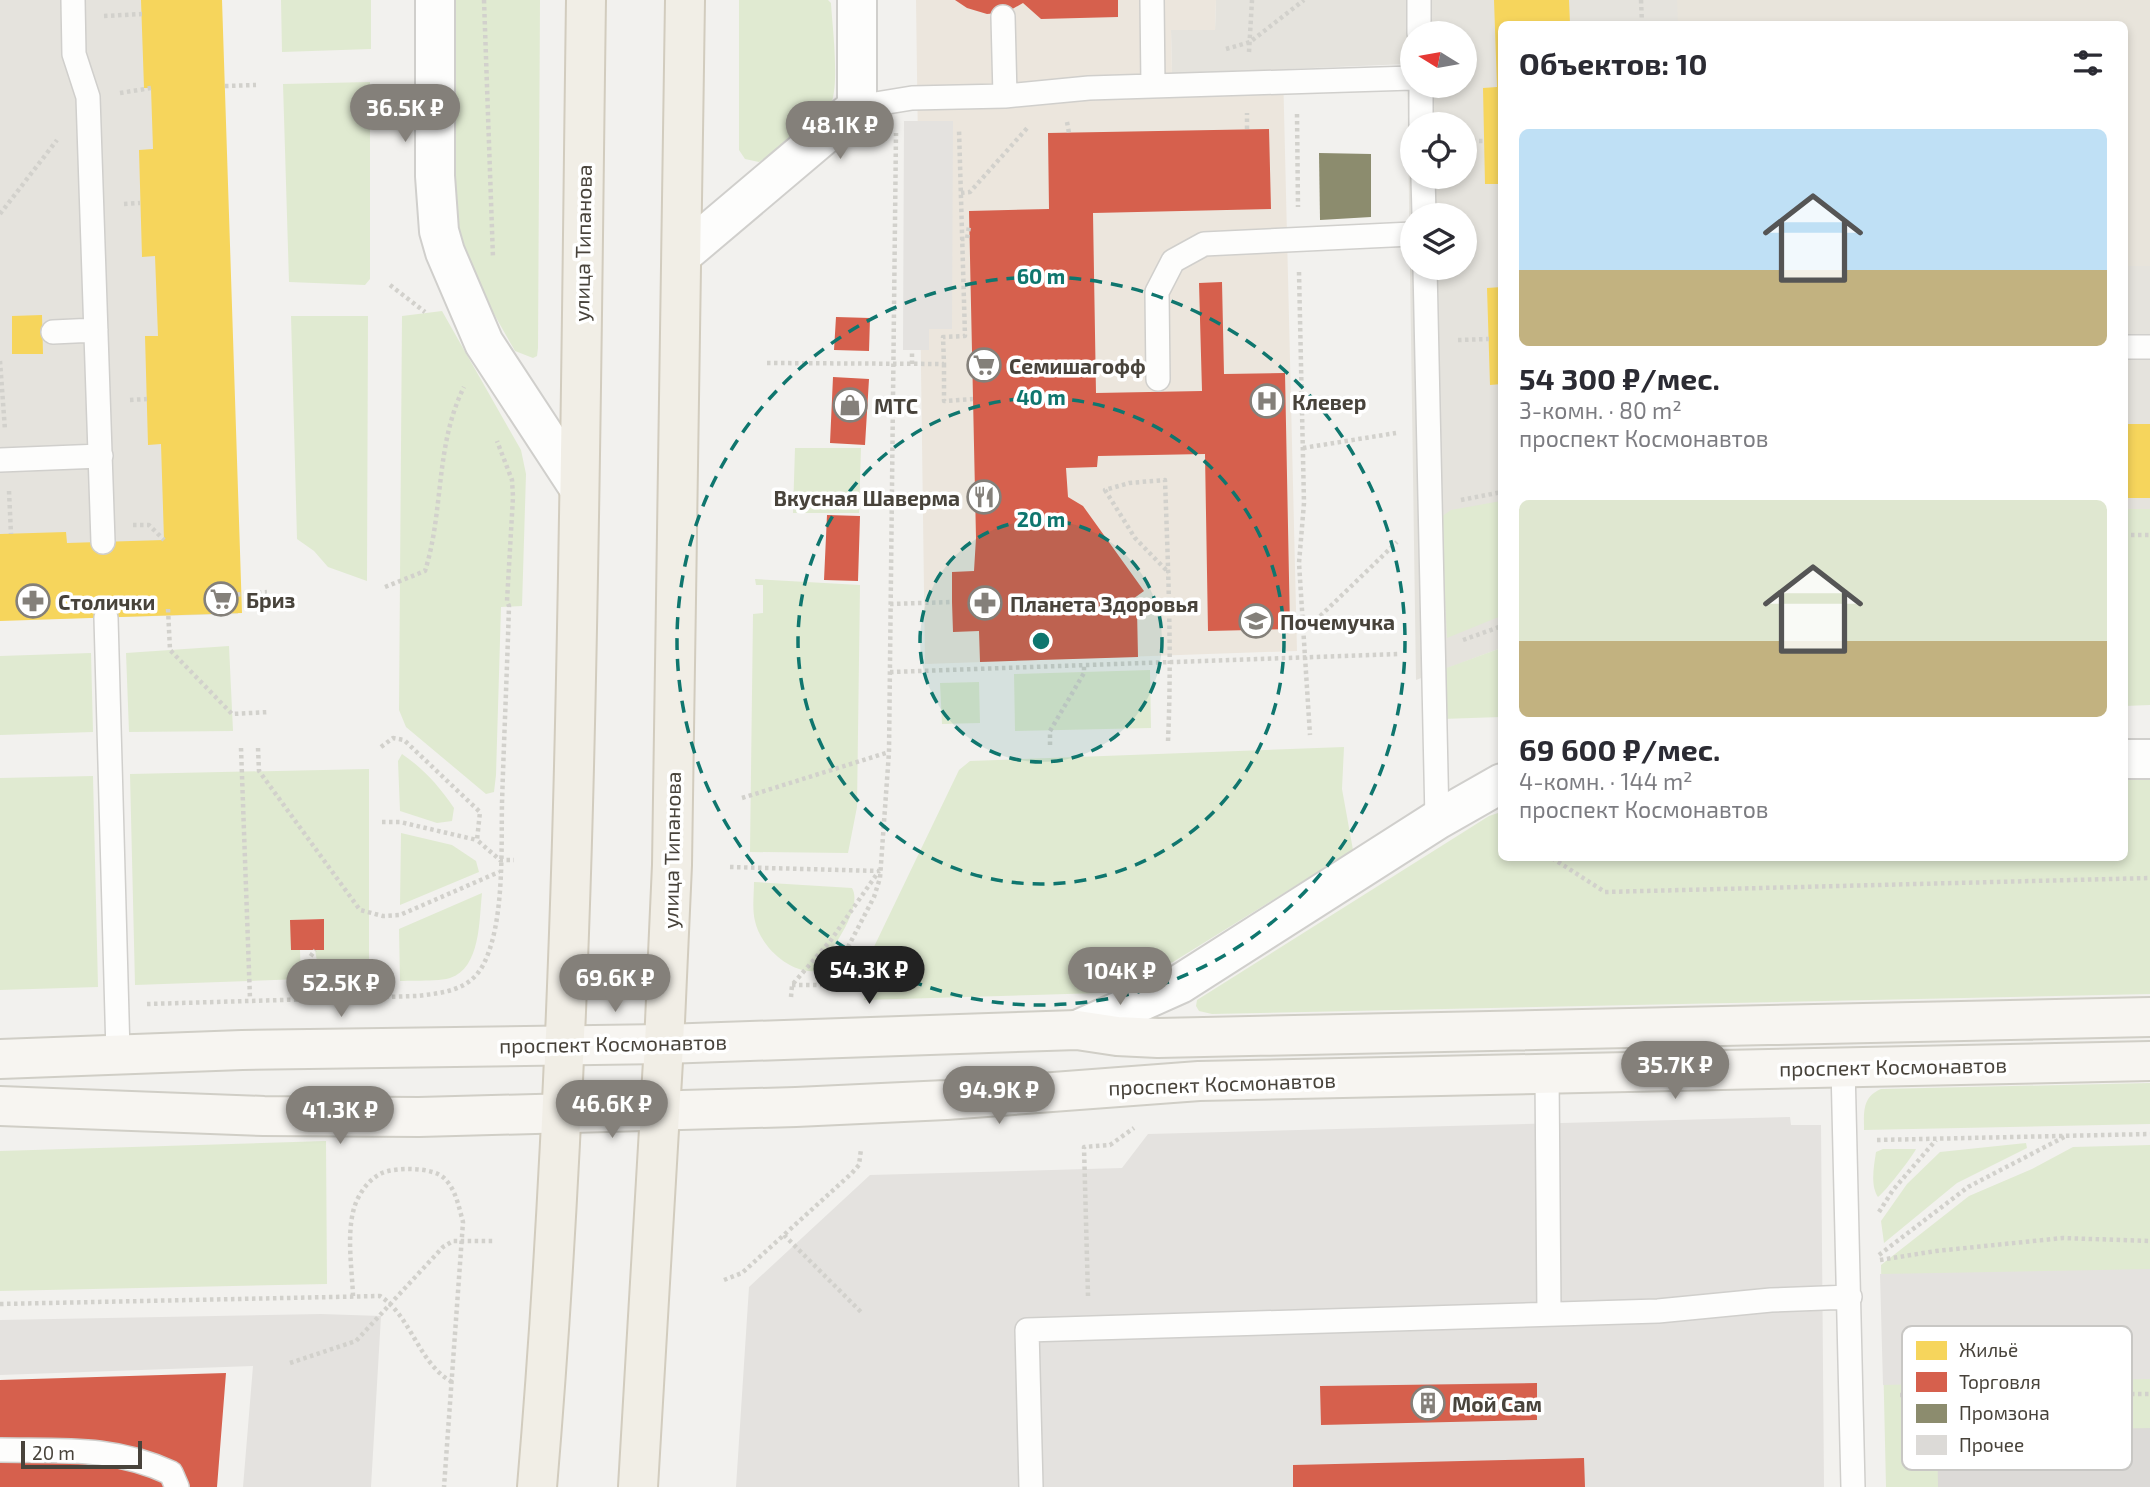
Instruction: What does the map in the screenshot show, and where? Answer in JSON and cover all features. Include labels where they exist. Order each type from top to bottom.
[{"type":"main road","name":"улица Типанова","points":[[537,1487],[562,1112],[572,840],[586,0]]},
{"type":"main road","name":"улица Типанова","points":[[638,1487],[661,1109],[672,865],[685,0]]},
{"type":"street","points":[[435,0],[435,176],[439,231],[453,276],[484,343],[577,485]]},
{"type":"street","points":[[682,255],[858,107],[857,0]]},
{"type":"street","points":[[2128,759],[2150,759]]},
{"type":"street","points":[[1077,1030],[1180,984],[1437,820],[1498,785]]},
{"type":"street","name":"проспект Космонавтов","points":[[0,1059],[118,1053],[664,1044],[1077,1030],[1158,1038],[2150,1017]]},
{"type":"street","name":"проспект Космонавтов","points":[[0,1106],[277,1116],[562,1112],[946,1100],[1199,1081],[2150,1061]]},
{"type":"lane","points":[[73,0],[74,54],[88,97],[103,542]]},
{"type":"lane","points":[[1152,0],[1153,86]]},
{"type":"lane","points":[[1419,0],[1419,21]]},
{"type":"lane","points":[[1003,17],[1005,96]]},
{"type":"lane","points":[[858,107],[897,100],[1153,86],[1400,78]]},
{"type":"lane","points":[[1158,379],[1157,292],[1173,261],[1203,244],[1400,235]]},
{"type":"lane","points":[[1425,280],[1437,820]]},
{"type":"lane","points":[[53,332],[96,330]]},
{"type":"lane","points":[[2128,347],[2150,347]]},
{"type":"lane","points":[[4,460],[101,456]]},
{"type":"lane","points":[[106,618],[118,1053]]},
{"type":"lane","points":[[1843,1067],[1853,1487]]},
{"type":"lane","points":[[1547,1074],[1549,1314]]},
{"type":"lane","points":[[1031,1487],[1027,1330],[1658,1311],[1770,1300],[1850,1297]]},
{"type":"lane","points":[[0,1450],[102,1451],[142,1459],[171,1473],[177,1487]]},
{"type":"path","points":[[1248,83],[1252,0]]},
{"type":"path","points":[[1250,42],[1304,0]]},
{"type":"path","points":[[1641,0],[1642,21]]},
{"type":"path","points":[[1296,82],[1304,503],[1299,563],[1310,735]]},
{"type":"path","points":[[225,86],[256,85]]},
{"type":"path","points":[[0,214],[88,97]]},
{"type":"path","points":[[792,985],[824,985],[834,974],[874,897],[880,871],[889,752],[897,100]]},
{"type":"path","points":[[959,120],[965,336],[943,337],[944,401],[973,399]]},
{"type":"path","points":[[961,193],[970,192],[1032,122]]},
{"type":"path","points":[[1057,122],[1069,122],[1069,133]]},
{"type":"path","points":[[1477,141],[1484,141]]},
{"type":"path","points":[[961,239],[968,239],[970,226]]},
{"type":"path","points":[[390,285],[426,313],[431,322]]},
{"type":"path","points":[[912,350],[912,364]]},
{"type":"path","points":[[0,361],[4,460],[11,534]]},
{"type":"path","points":[[767,363],[944,364]]},
{"type":"path","points":[[1303,448],[1428,427]]},
{"type":"path","points":[[135,1005],[250,999],[417,996],[452,991],[469,981],[482,967],[490,944],[500,860],[507,601],[513,509],[512,480],[496,438]]},
{"type":"path","points":[[1168,741],[1171,662],[1169,573],[1165,480],[1129,483],[1105,491],[1135,538],[1169,573]]},
{"type":"path","points":[[2128,535],[2150,534]]},
{"type":"path","points":[[385,587],[400,583]]},
{"type":"path","points":[[230,595],[267,592]]},
{"type":"path","points":[[890,604],[952,601]]},
{"type":"path","points":[[168,609],[170,650],[232,713],[269,712]]},
{"type":"path","points":[[1301,624],[1313,622]]},
{"type":"path","points":[[890,671],[1328,657]]},
{"type":"path","points":[[1050,745],[1050,731],[1084,673],[1084,665]]},
{"type":"path","points":[[381,747],[393,738],[404,740],[480,812],[477,840]]},
{"type":"path","points":[[241,748],[250,999]]},
{"type":"path","points":[[258,748],[259,772],[360,910],[383,916],[400,915],[499,872]]},
{"type":"path","points":[[742,798],[889,752]]},
{"type":"path","points":[[382,822],[400,822],[477,840],[500,860],[514,860]]},
{"type":"path","points":[[1557,861],[1605,892],[2150,878]]},
{"type":"path","points":[[730,867],[880,871]]},
{"type":"path","points":[[791,997],[792,985],[831,940],[880,871]]},
{"type":"path","points":[[310,998],[310,957],[315,950]]},
{"type":"path","points":[[1845,1132],[1864,1140],[2150,1134]]},
{"type":"path","points":[[2066,1136],[2021,1162],[1968,1187],[1872,1261],[1936,1251],[2063,1238],[2150,1241]]},
{"type":"path","points":[[1849,1255],[1892,1190],[1937,1139]]},
{"type":"path","points":[[1084,1147],[1089,1328]]},
{"type":"path","points":[[724,1280],[743,1273],[859,1165],[861,1149]]},
{"type":"path","points":[[353,1296],[352,1230],[356,1202],[366,1184],[384,1172],[432,1171],[445,1178],[457,1199],[463,1222],[463,1241],[444,1487]]},
{"type":"path","points":[[783,1235],[863,1314]]},
{"type":"path","points":[[290,1363],[356,1341],[443,1247],[453,1241],[494,1241]]},
{"type":"path","points":[[0,1304],[380,1296],[392,1305],[429,1361],[452,1382]]},
{"type":"path","points":[[2132,1394],[2150,1394]]},
{"type":"shaded area","points":[[0,0],[221,0],[238,614],[0,620]]},
{"type":"shaded area","points":[[916,0],[1216,0],[1215,30],[1171,30],[1172,74],[1283,69],[1297,651],[925,664]]},
{"type":"shaded area","points":[[1216,0],[2150,0],[2150,553],[2128,554],[2128,21],[1498,21],[1498,649],[1416,680],[1410,280],[1477,280],[1477,203],[1409,203],[1409,189],[1477,189],[1477,112],[1408,112],[1407,98],[1477,98],[1477,21],[1400,21],[1400,64],[1172,74],[1171,30],[1215,30]]},
{"type":"shaded area","points":[[1677,0],[2150,0],[2150,266],[2128,266],[2128,21],[1678,21]]},
{"type":"shaded area","points":[[904,121],[953,121],[952,329],[929,329],[929,350],[903,350]]},
{"type":"shaded area","points":[[1790,1117],[1791,1125],[1821,1125],[1824,1487],[736,1487],[749,1287],[870,1175],[1122,1168],[1148,1134]]},
{"type":"shaded area","points":[[2150,1269],[2150,1379],[2132,1379],[2132,1326],[1902,1326],[1902,1385],[1883,1385],[1880,1274]]},
{"type":"shaded area","points":[[321,1314],[381,1316],[371,1487],[243,1487],[253,1366],[0,1375],[0,1320]]},
{"type":"green space","points":[[281,0],[371,0],[371,49],[282,52]]},
{"type":"green space","points":[[451,0],[540,0],[538,348],[537,356],[533,358],[515,351],[472,275],[460,246],[453,208]]},
{"type":"green space","points":[[739,0],[828,0],[831,3],[835,87],[829,108],[807,129],[759,162],[745,159],[739,150]]},
{"type":"green space","points":[[370,82],[370,279],[365,285],[289,282],[283,84]]},
{"type":"green space","points":[[442,311],[521,450],[526,474],[522,606],[501,607],[496,775],[494,792],[486,794],[406,727],[399,710],[402,316]]},
{"type":"green space","points":[[291,316],[368,316],[367,581],[328,567],[314,551],[297,539]]},
{"type":"green space","points":[[795,448],[861,448],[859,513],[793,513]]},
{"type":"green space","points":[[1498,502],[1498,617],[1447,638],[1441,517],[1451,510]]},
{"type":"green space","points":[[2128,509],[2150,509],[2150,705],[2128,706]]},
{"type":"green space","points":[[755,579],[860,585],[857,807],[848,853],[750,852],[753,614],[763,613],[763,585],[756,585]]},
{"type":"green space","points":[[229,646],[233,731],[129,732],[126,653]]},
{"type":"green space","points":[[1498,649],[1498,717],[1442,719],[1441,670]]},
{"type":"green space","points":[[91,653],[93,732],[0,735],[0,656]]},
{"type":"green space","points":[[1150,670],[1151,728],[1015,731],[1014,674]]},
{"type":"green space","points":[[979,682],[980,723],[942,724],[940,683]]},
{"type":"green space","points":[[1344,747],[1342,789],[1353,850],[1173,962],[1101,993],[864,1000],[871,953],[959,770],[970,761]]},
{"type":"green space","points":[[402,754],[437,785],[454,808],[452,821],[437,823],[400,811],[398,761]]},
{"type":"green space","points":[[369,769],[369,977],[320,978],[315,950],[324,949],[324,919],[291,920],[291,950],[300,950],[301,979],[135,985],[130,774]]},
{"type":"green space","points":[[2150,775],[2150,994],[1212,1014],[1199,1011],[1196,1006],[1197,1000],[1489,816],[1498,813],[1498,861],[2128,861],[2128,776]]},
{"type":"green space","points":[[93,776],[98,987],[0,990],[0,778]]},
{"type":"green space","points":[[401,833],[452,845],[476,861],[479,872],[400,905]]},
{"type":"green space","points":[[754,882],[852,888],[854,897],[849,919],[816,971],[806,971],[787,963],[763,940],[754,916]]},
{"type":"green space","points":[[482,893],[479,929],[473,954],[460,973],[444,979],[400,981],[399,929]]},
{"type":"green space","points":[[2150,1083],[2150,1124],[1864,1130],[1867,1101],[1881,1089]]},
{"type":"green space","points":[[326,1141],[327,1284],[0,1291],[0,1151]]},
{"type":"green space","points":[[2026,1143],[2027,1148],[1957,1183],[1884,1243],[1881,1221],[1907,1184],[1940,1152]]},
{"type":"green space","points":[[2150,1145],[2150,1487],[1886,1487],[1881,1265],[1969,1196],[2032,1169],[2073,1147]]},
{"type":"green space","points":[[1883,1149],[1916,1149],[1878,1197],[1873,1181],[1874,1169],[1876,1152]]},
{"type":"building: Жильё","points":[[141,0],[222,0],[242,613],[0,621],[0,534],[66,532],[67,543],[164,540],[161,444],[148,445],[145,336],[158,336],[155,256],[142,257],[139,150],[153,149],[151,88],[144,88]]},
{"type":"building: Жильё","points":[[1494,0],[1569,0],[1570,21],[1498,21],[1498,184],[1485,184],[1483,88],[1497,87]]},
{"type":"building: Жильё","points":[[1498,287],[1498,384],[1490,385],[1487,288]]},
{"type":"building: Жильё","points":[[42,315],[43,354],[12,354],[12,316]]},
{"type":"building: Жильё","points":[[2128,424],[2150,424],[2150,498],[2128,498]]},
{"type":"building: Торговля","points":[[955,0],[1118,0],[1118,17],[1041,19],[1023,3],[1007,12],[987,14],[967,8]]},
{"type":"building: Торговля","points":[[1269,129],[1271,209],[1093,213],[1096,393],[1202,391],[1199,283],[1222,282],[1224,374],[1285,373],[1290,629],[1208,631],[1205,454],[1098,456],[1097,467],[1066,468],[1068,497],[1083,506],[1144,591],[1130,601],[1137,610],[1138,657],[980,662],[979,631],[953,632],[952,602],[952,572],[974,571],[976,538],[969,211],[1049,209],[1048,133]]},
{"type":"building: Торговля","points":[[836,317],[870,318],[869,351],[834,350]]},
{"type":"building: Торговля","name":"МТС","points":[[833,377],[869,379],[865,445],[830,443]]},
{"type":"building: Торговля","points":[[827,515],[860,516],[858,581],[824,580]]},
{"type":"building: Торговля","points":[[324,919],[324,950],[291,950],[290,920]]},
{"type":"building: Торговля","points":[[226,1373],[217,1487],[0,1487],[0,1380]]},
{"type":"building: Торговля","name":"Мой Сам","points":[[1537,1383],[1537,1420],[1321,1425],[1320,1386]]},
{"type":"building: Торговля","points":[[1584,1458],[1585,1487],[1293,1487],[1293,1465]]},
{"type":"building: Промзона","points":[[1319,153],[1371,154],[1371,217],[1320,220]]},
{"type":"building: Прочее","points":[[2132,1428],[2150,1428],[2150,1487],[1938,1487],[1938,1470],[2132,1470]]},
{"type":"place","name":"Семишагофф","points":[[984,365]]},
{"type":"place","name":"Клевер","points":[[1267,401]]},
{"type":"place","name":"МТС","points":[[850,405]]},
{"type":"place","name":"Вкусная Шаверма","points":[[984,497]]},
{"type":"place","name":"Бриз","points":[[221,599]]},
{"type":"place","name":"Столички","points":[[33,601]]},
{"type":"place","name":"Планета Здоровья","points":[[985,603]]},
{"type":"place","name":"Почемучка","points":[[1256,621]]},
{"type":"place","name":"Мой Сам","points":[[1428,1403]]}]
